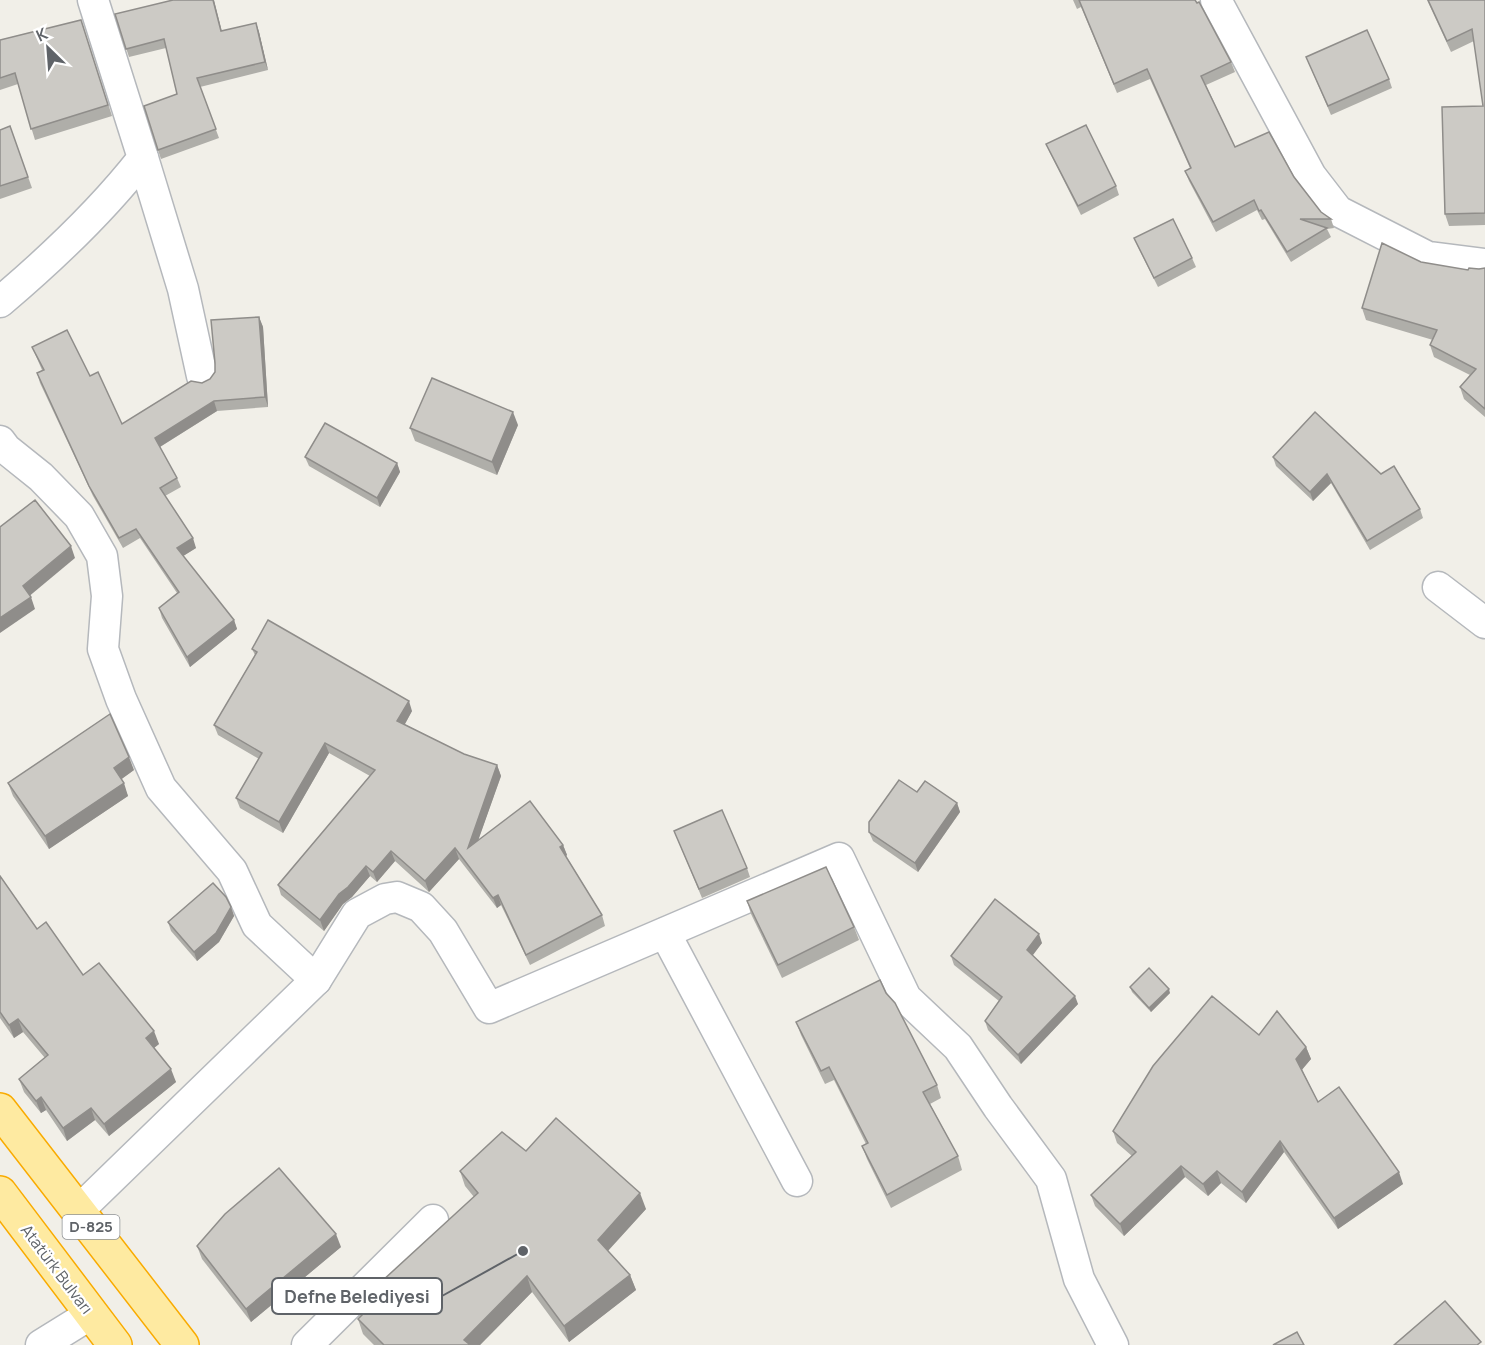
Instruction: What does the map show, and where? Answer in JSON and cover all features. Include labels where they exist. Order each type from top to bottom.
[{"type":"highway","name":"D-825","points":[[0,1110],[182,1345]]},
{"type":"highway","name":"Atatürk Bulvarı","points":[[0,1193],[115,1345]]},
{"type":"street","points":[[93,0],[183,290],[202,376]]},
{"type":"street","points":[[1216,0],[1311,176],[1338,211],[1428,257],[1485,264]]},
{"type":"street","points":[[0,302],[38,270],[93,216],[143,158]]},
{"type":"street","points":[[0,441],[6,449],[41,477],[79,516],[102,556],[107,596],[104,649],[121,699],[161,788],[232,871],[257,925],[316,980]]},
{"type":"street","points":[[1438,586],[1485,623]]},
{"type":"street","points":[[78,1211],[316,980],[357,914],[385,899],[397,897],[421,907],[443,931],[489,1008],[839,858],[906,998],[958,1047],[998,1107],[1051,1179],[1079,1279],[1113,1345]]},
{"type":"street","points":[[665,933],[797,1181]]},
{"type":"street","points":[[307,1345],[433,1220]]},
{"type":"street","points":[[41,1345],[91,1314]]},
{"type":"building","points":[[173,0],[213,0],[221,31],[256,23],[265,62],[197,78],[216,129],[158,150],[144,106],[177,94],[164,39],[126,49],[115,14]]},
{"type":"building","points":[[1079,0],[1195,0],[1199,2],[1231,62],[1201,76],[1235,147],[1269,132],[1294,177],[1321,212],[1331,219],[1300,219],[1327,228],[1287,252],[1254,200],[1213,222],[1185,171],[1191,168],[1147,69],[1114,84]]},
{"type":"building","points":[[1428,0],[1485,0],[1485,213],[1445,214],[1442,107],[1483,106],[1472,29],[1447,41]]},
{"type":"building","points":[[81,20],[108,105],[31,129],[15,73],[0,78],[0,40]]},
{"type":"building","points":[[1367,30],[1389,79],[1328,106],[1306,57]]},
{"type":"building","points":[[1086,125],[1116,186],[1078,206],[1046,144]]},
{"type":"building","points":[[10,126],[28,177],[0,186],[0,130]]},
{"type":"building","points":[[1173,219],[1192,258],[1154,278],[1134,238]]},
{"type":"building","points":[[1382,243],[1421,262],[1468,270],[1469,268],[1485,268],[1485,409],[1460,387],[1476,369],[1430,345],[1437,330],[1362,308]]},
{"type":"building","points":[[259,317],[265,397],[214,401],[155,438],[177,478],[160,488],[193,538],[177,548],[234,620],[187,657],[159,608],[179,592],[136,529],[119,538],[89,486],[37,373],[44,370],[32,347],[67,330],[90,376],[98,372],[122,424],[191,381],[202,383],[210,379],[215,372],[211,320]]},
{"type":"building","points":[[432,378],[513,412],[492,462],[410,428]]},
{"type":"building","points":[[1315,412],[1381,474],[1394,466],[1420,509],[1367,541],[1327,474],[1310,492],[1273,457]]},
{"type":"building","points":[[325,423],[397,463],[377,498],[305,457]]},
{"type":"building","points":[[35,500],[71,546],[23,586],[31,597],[0,618],[0,527]]},
{"type":"building","points":[[268,620],[409,701],[397,721],[464,754],[497,765],[468,848],[530,801],[563,845],[560,847],[602,915],[526,955],[498,895],[493,898],[455,848],[425,881],[391,851],[373,872],[366,866],[339,894],[320,920],[278,885],[375,770],[325,743],[279,822],[236,798],[262,753],[214,725],[257,652],[252,649]]},
{"type":"building","points":[[110,714],[129,757],[114,768],[124,783],[45,836],[8,783]]},
{"type":"building","points":[[899,780],[917,792],[925,781],[957,803],[915,863],[869,832],[869,822]]},
{"type":"building","points":[[722,810],[747,868],[699,889],[674,831]]},
{"type":"building","points":[[826,867],[854,927],[778,965],[747,901]]},
{"type":"building","points":[[0,876],[37,929],[46,922],[83,975],[99,963],[154,1031],[146,1038],[171,1069],[104,1124],[91,1108],[63,1128],[41,1097],[36,1101],[19,1079],[48,1055],[18,1019],[9,1025],[0,1012]]},
{"type":"building","points":[[213,883],[226,897],[231,907],[216,933],[194,952],[168,922]]},
{"type":"building","points":[[995,899],[1039,934],[1027,950],[1075,996],[1018,1055],[985,1021],[1002,997],[951,956]]},
{"type":"building","points":[[1149,968],[1169,989],[1149,1008],[1130,987]]},
{"type":"building","points":[[880,980],[886,993],[895,1003],[937,1085],[923,1092],[958,1156],[887,1195],[862,1146],[868,1143],[829,1067],[821,1071],[796,1022]]},
{"type":"building","points":[[1212,996],[1259,1035],[1277,1011],[1306,1047],[1296,1059],[1318,1102],[1339,1087],[1399,1172],[1334,1218],[1280,1141],[1242,1192],[1217,1171],[1203,1184],[1181,1166],[1120,1224],[1091,1195],[1136,1152],[1113,1131],[1153,1066]]},
{"type":"building","points":[[556,1118],[640,1193],[598,1240],[630,1275],[564,1326],[527,1276],[464,1340],[468,1345],[384,1345],[358,1319],[365,1312],[357,1304],[478,1193],[460,1171],[502,1132],[526,1151]]},
{"type":"building","points":[[279,1168],[336,1234],[246,1309],[197,1246],[225,1214]]},
{"type":"building","points":[[1445,1301],[1481,1342],[1477,1345],[1394,1345]]},
{"type":"building","points":[[1297,1332],[1304,1345],[1273,1345]]},
{"type":"place","name":"Defne Belediyesi","points":[[523,1251]]}]
